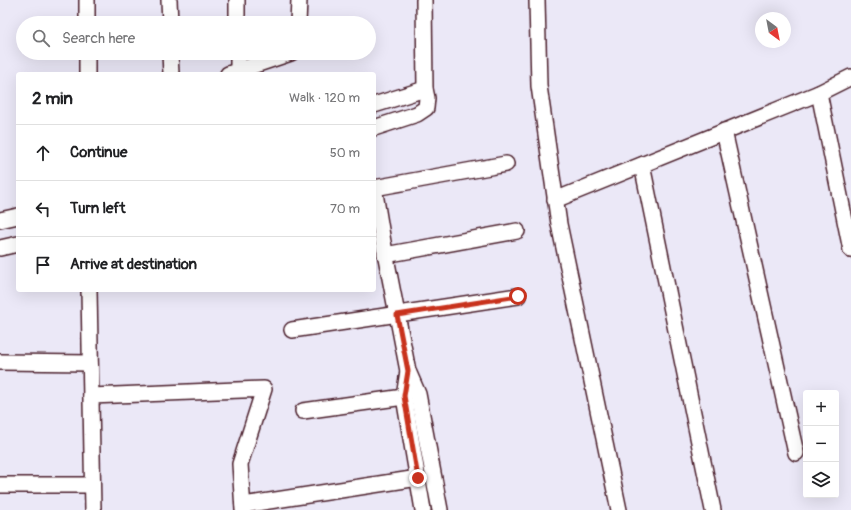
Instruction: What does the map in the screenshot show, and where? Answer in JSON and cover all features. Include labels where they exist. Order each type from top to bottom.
[{"type":"street","points":[[87,0],[87,16]]},
{"type":"street","points":[[169,0],[170,16]]},
{"type":"street","points":[[237,0],[237,16]]},
{"type":"street","points":[[298,16],[299,0]]},
{"type":"street","points":[[376,127],[417,114],[426,108],[424,0]]},
{"type":"street","points":[[537,0],[539,86],[558,224],[619,510]]},
{"type":"street","points":[[87,60],[87,72]]},
{"type":"street","points":[[170,60],[171,72]]},
{"type":"street","points":[[233,72],[236,60]]},
{"type":"street","points":[[233,72],[270,60]]},
{"type":"street","points":[[555,200],[819,93],[851,77]]},
{"type":"street","points":[[376,104],[425,89]]},
{"type":"street","points":[[819,93],[851,250]]},
{"type":"street","points":[[724,131],[796,453]]},
{"type":"street","points":[[376,188],[506,164]]},
{"type":"street","points":[[642,165],[713,510]]},
{"type":"street","points":[[376,210],[408,371],[418,394],[440,510]]},
{"type":"street","points":[[0,220],[16,216]]},
{"type":"street","points":[[385,255],[517,231]]},
{"type":"street","points":[[0,248],[16,244]]},
{"type":"street","points":[[89,292],[93,510]]},
{"type":"street","points":[[292,330],[518,296]]},
{"type":"street","points":[[0,362],[90,363]]},
{"type":"street","points":[[408,371],[404,396],[423,510]]},
{"type":"street","points":[[91,396],[264,389],[240,464],[243,507],[418,478]]},
{"type":"street","points":[[303,411],[404,396]]},
{"type":"street","points":[[0,485],[92,485]]},
{"type":"route","points":[[418,478],[404,396],[408,371],[397,315],[518,296]]}]
